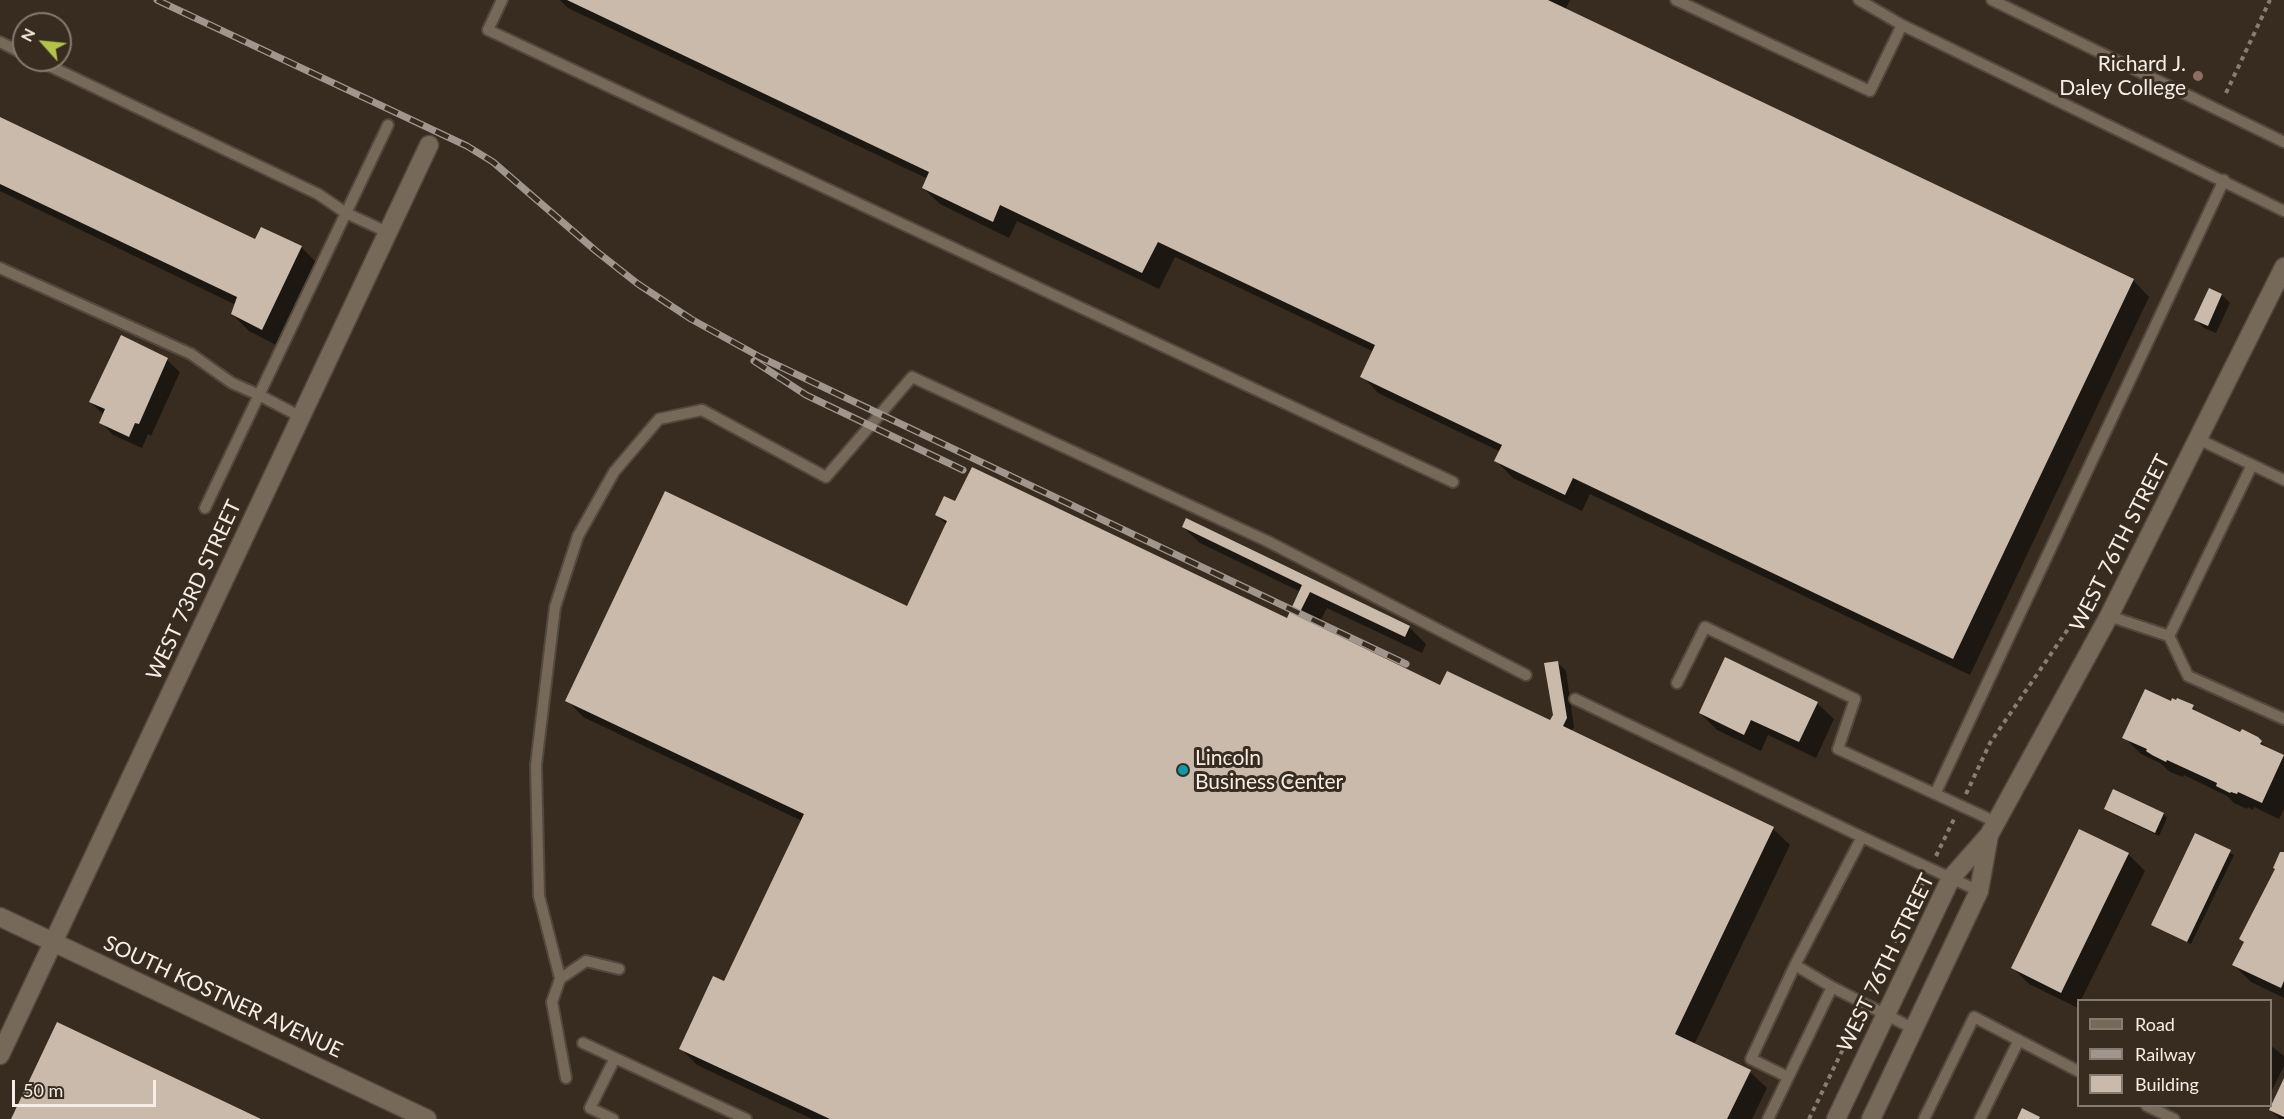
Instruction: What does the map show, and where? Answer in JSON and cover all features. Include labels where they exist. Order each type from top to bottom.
[{"type":"street","name":"WEST 73RD STREET","points":[[0,1055],[429,145]]},
{"type":"street","name":"WEST 76TH STREET","points":[[1836,1119],[1951,878],[1992,829],[2109,616],[2284,267]]},
{"type":"street","name":"WEST 76TH STREET","points":[[1871,1119],[1979,891],[1992,829]]},
{"type":"street","name":"SOUTH KOSTNER AVENUE","points":[[0,916],[427,1119]]},
{"type":"lane","points":[[502,0],[488,30],[1453,482]]},
{"type":"lane","points":[[1676,0],[1870,91],[1902,25]]},
{"type":"lane","points":[[1859,0],[1902,25],[2284,211]]},
{"type":"lane","points":[[1992,0],[2284,142]]},
{"type":"lane","points":[[63,72],[318,194],[346,213],[387,232]]},
{"type":"lane","points":[[205,508],[388,125]]},
{"type":"lane","points":[[1935,794],[2224,180]]},
{"type":"lane","points":[[0,268],[191,354],[232,383],[301,417]]},
{"type":"lane","points":[[566,1078],[552,1002],[560,978],[539,896],[536,765],[555,608],[578,536],[614,472],[659,419],[702,410],[826,477],[912,377],[1267,541],[1526,675]]},
{"type":"lane","points":[[2198,439],[2284,480]]},
{"type":"lane","points":[[2169,636],[2252,465]]},
{"type":"lane","points":[[2109,616],[2169,636],[2188,676],[2284,719]]},
{"type":"lane","points":[[1677,683],[1705,627],[1855,699],[1838,749],[1960,806],[1992,829]]},
{"type":"lane","points":[[1575,699],[1979,891]]},
{"type":"lane","points":[[1788,1077],[1751,1059],[1794,966],[1862,837]]},
{"type":"lane","points":[[560,978],[586,961],[619,969]]},
{"type":"lane","points":[[1794,966],[1914,1029]]},
{"type":"lane","points":[[1768,1119],[1832,987]]},
{"type":"lane","points":[[1924,1119],[1974,1017],[2077,1070]]},
{"type":"lane","points":[[1980,1119],[2019,1040]]},
{"type":"lane","points":[[583,1043],[746,1119]]},
{"type":"lane","points":[[613,1119],[590,1108],[615,1058]]},
{"type":"lane","points":[[2149,1107],[2174,1119]]},
{"type":"path","points":[[2226,93],[2270,0]]},
{"type":"path","points":[[1809,1119],[1990,743],[2079,613]]},
{"type":"building","points":[[567,0],[1548,0],[2134,279],[1953,659],[1573,478],[1565,495],[1494,461],[1502,445],[1360,377],[1375,345],[1158,242],[1142,273],[1000,205],[993,222],[922,188],[929,172]]},
{"type":"building","points":[[0,117],[255,239],[261,227],[302,246],[262,330],[231,314],[237,297],[0,184]]},
{"type":"building","points":[[2209,288],[2222,294],[2208,326],[2194,320]]},
{"type":"building","points":[[121,335],[168,358],[139,424],[135,423],[129,437],[99,423],[105,409],[89,402]]},
{"type":"building","name":"Lincoln Business Center","points":[[972,467],[1287,618],[1302,585],[1182,527],[1186,518],[1410,626],[1405,637],[1310,592],[1298,616],[1440,685],[1447,671],[1550,720],[1553,715],[1544,663],[1558,661],[1567,718],[1563,726],[1774,827],[1675,1034],[1751,1070],[1727,1119],[830,1119],[679,1049],[713,976],[724,981],[804,814],[565,701],[665,491],[907,606],[947,521],[935,515],[944,496],[955,501]]},
{"type":"building","points":[[1725,657],[1818,702],[1799,742],[1751,720],[1744,735],[1699,713]]},
{"type":"building","points":[[2145,689],[2171,701],[2172,698],[2176,700],[2177,698],[2194,705],[2192,709],[2240,732],[2242,729],[2258,737],[2262,741],[2260,744],[2284,755],[2262,803],[2238,792],[2237,794],[2230,793],[2216,786],[2217,783],[2167,760],[2166,762],[2146,751],[2147,749],[2122,738]]},
{"type":"building","points":[[2113,789],[2164,813],[2155,833],[2104,809]]},
{"type":"building","points":[[2079,829],[2129,853],[2061,993],[2011,968]]},
{"type":"building","points":[[2195,833],[2231,850],[2187,942],[2151,925]]},
{"type":"building","points":[[2280,852],[2284,852],[2284,981],[2281,988],[2232,965],[2244,942],[2239,939],[2275,869],[2273,868]]},
{"type":"building","points":[[57,1022],[261,1119],[11,1119]]},
{"type":"building","points":[[2284,1078],[2284,1117],[2269,1110]]},
{"type":"building","points":[[2022,1108],[2040,1117],[2039,1119],[2017,1119]]},
{"type":"railway","points":[[157,0],[467,146],[493,162],[638,284],[691,319],[760,357],[1406,664]]},
{"type":"railway","points":[[754,361],[806,395],[963,470]]},
{"type":"place","name":"Richard J. Daley College","points":[[2198,76]]},
{"type":"place","name":"Lincoln Business Center","points":[[1183,770]]}]
